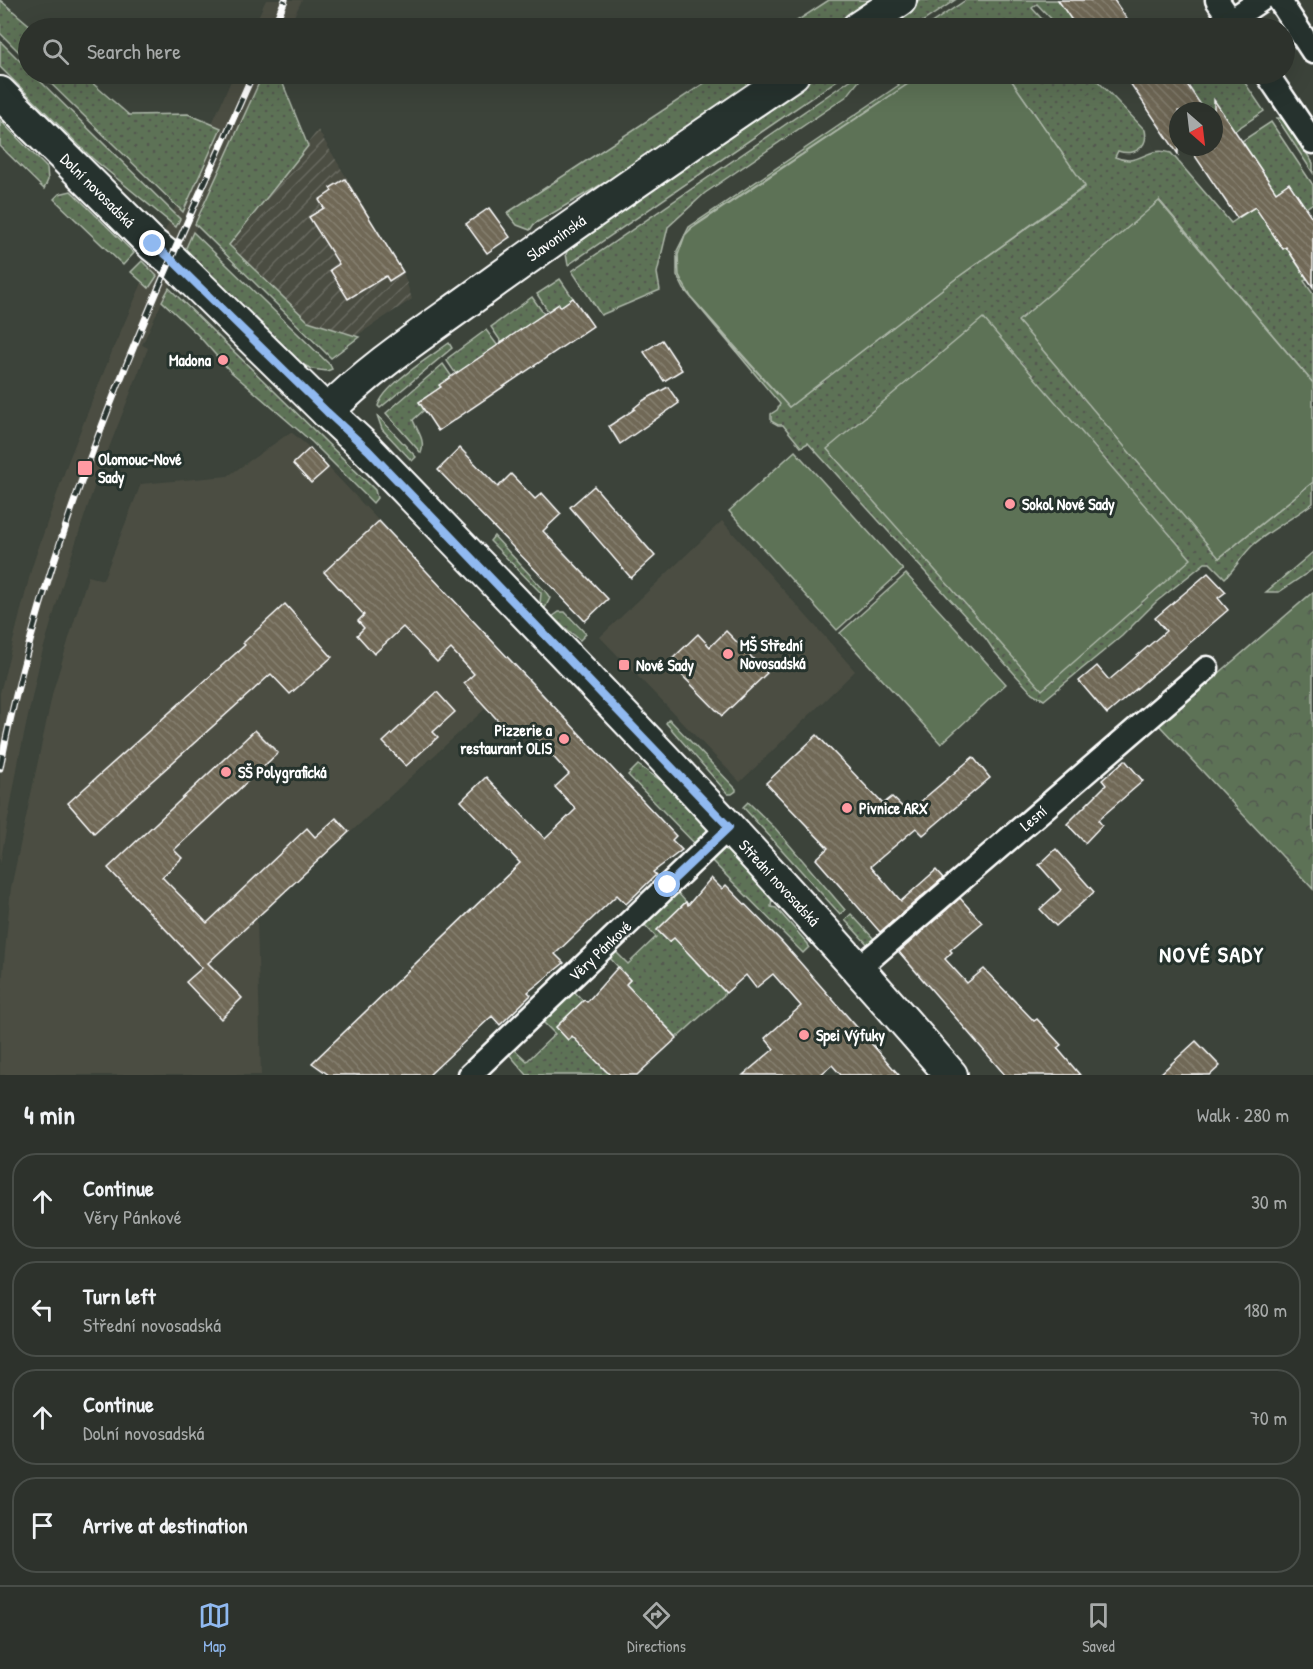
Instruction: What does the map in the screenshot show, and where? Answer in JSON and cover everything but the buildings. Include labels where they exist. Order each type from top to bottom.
[{"type":"main road","points":[[873,18],[900,0]]},
{"type":"main road","name":"Slavonínská","points":[[327,412],[353,385],[416,339],[611,198],[778,84]]},
{"type":"main road","name":"Dolní novosadská","points":[[0,93],[327,412]]},
{"type":"main road","name":"Střední novosadská","points":[[327,412],[375,457],[729,827],[859,968],[951,1075]]},
{"type":"street","points":[[1217,0],[1230,18]]},
{"type":"street","points":[[1241,18],[1261,0]]},
{"type":"street","points":[[1279,0],[1291,18]]},
{"type":"street","points":[[1295,24],[1313,52]]},
{"type":"street","points":[[1274,84],[1313,142]]},
{"type":"street","name":"Lesní","points":[[859,968],[1207,668]]},
{"type":"street","name":"Věry Pánkové","points":[[470,1075],[729,827]]},
{"type":"shaded area","points":[[266,0],[302,0],[293,18],[258,18]]},
{"type":"shaded area","points":[[230,84],[262,84],[142,345],[148,348],[96,481],[40,660],[0,864],[0,693],[32,567],[68,462],[113,349]]},
{"type":"shaded area","points":[[318,130],[403,272],[412,299],[356,336],[307,321],[229,244]]},
{"type":"shaded area","name":"SŠ Polygrafická","points":[[291,432],[310,448],[523,674],[257,918],[261,1075],[0,1075],[0,1006],[11,888],[53,691],[88,576],[103,580],[141,484],[228,476]]},
{"type":"shaded area","name":"MŠ Střední Novosadská","points":[[722,521],[855,671],[740,782],[600,637]]},
{"type":"green space","points":[[0,0],[21,18],[18,18],[18,51],[0,33]]},
{"type":"green space","points":[[829,0],[872,0],[846,18],[801,18]]},
{"type":"green space","points":[[919,0],[955,0],[928,18],[896,18]]},
{"type":"green space","points":[[966,0],[1058,0],[1070,18],[1050,18],[1037,4],[1032,8],[1041,18],[939,18]]},
{"type":"green space","points":[[0,41],[18,59],[18,84],[43,84],[180,219],[176,227],[92,158],[0,67]]},
{"type":"green space","points":[[51,84],[93,84],[129,115],[188,114],[221,128],[183,212]]},
{"type":"green space","points":[[258,84],[283,84],[308,146],[229,245],[308,321],[359,337],[331,358],[195,224]]},
{"type":"green space","points":[[703,84],[750,84],[624,171],[534,224],[530,230],[517,225],[507,213]]},
{"type":"green space","points":[[800,84],[831,84],[568,265],[566,254],[570,245]]},
{"type":"green space","points":[[844,84],[857,84],[847,96],[705,193],[668,227],[657,273],[660,290],[601,315],[572,271]]},
{"type":"green space","points":[[898,84],[908,84],[691,228],[682,247],[678,267],[682,280],[693,297],[726,338],[789,407],[954,280],[1085,187],[1014,84],[1101,84],[1145,130],[1145,142],[1139,149],[1129,152],[1118,151],[1115,157],[1131,160],[1155,152],[1169,153],[1169,156],[1174,156],[1231,223],[1258,205],[1266,224],[1283,249],[1286,247],[1307,279],[1304,281],[1313,294],[1313,383],[1160,201],[1219,558],[1313,482],[1313,503],[1253,545],[1225,578],[1210,563],[1205,563],[1156,602],[1122,636],[1044,700],[1032,693],[808,443],[801,447],[783,425],[771,421],[771,414],[780,404],[684,289],[677,275],[677,251],[689,227]]},
{"type":"green space","points":[[908,84],[1014,84],[1085,186],[954,280],[789,407],[691,297],[679,275],[678,255],[685,235]]},
{"type":"green space","points":[[1187,84],[1246,84],[1264,111],[1234,131],[1223,120],[1223,102],[1199,102]]},
{"type":"green space","points":[[1277,118],[1285,121],[1313,163],[1313,173]]},
{"type":"green space","points":[[0,120],[47,168],[48,180],[44,189],[0,146]]},
{"type":"green space","points":[[1271,122],[1313,185],[1313,203],[1306,208],[1289,184],[1276,192],[1242,141]]},
{"type":"green space","points":[[71,191],[134,253],[123,265],[54,199],[59,194]]},
{"type":"green space","points":[[1159,201],[1313,383],[1313,482],[1219,558],[1018,321]]},
{"type":"green space","points":[[193,232],[332,369],[327,371],[312,369],[296,361],[185,250]]},
{"type":"green space","points":[[142,261],[157,276],[149,288],[131,272]]},
{"type":"green space","points":[[560,279],[573,298],[560,307],[558,305],[548,311],[537,294]]},
{"type":"green space","points":[[169,288],[375,490],[377,498],[373,503],[312,442],[230,371],[197,334],[162,301]]},
{"type":"green space","points":[[532,297],[544,314],[502,343],[491,327]]},
{"type":"green space","name":"Sokol Nové Sady","points":[[983,318],[1191,559],[1042,690],[827,449]]},
{"type":"green space","points":[[486,330],[498,346],[456,374],[447,361],[448,358]]},
{"type":"green space","points":[[449,343],[452,348],[380,408],[378,406],[389,389],[398,381]]},
{"type":"green space","points":[[443,364],[452,377],[419,402],[424,410],[413,420],[422,440],[421,453],[386,413]]},
{"type":"green space","points":[[377,415],[416,457],[412,461],[382,429]]},
{"type":"green space","points":[[795,451],[903,570],[837,630],[729,511]]},
{"type":"green space","points":[[494,536],[546,592],[550,598],[545,608],[540,604],[541,593],[490,541]]},
{"type":"green space","points":[[1313,552],[1313,569],[1279,592],[1266,592]]},
{"type":"green space","points":[[906,574],[1006,684],[941,744],[840,633]]},
{"type":"green space","points":[[1313,592],[1313,889],[1159,725]]},
{"type":"green space","points":[[559,612],[565,612],[586,634],[580,640],[552,617]]},
{"type":"green space","points":[[669,719],[736,791],[728,794],[666,723]]},
{"type":"green space","points":[[638,765],[669,786],[709,828],[696,845],[628,775]]},
{"type":"green space","points":[[748,802],[775,828],[845,910],[840,914],[743,807]]},
{"type":"green space","points":[[727,848],[772,897],[771,907],[776,908],[808,944],[809,947],[803,953],[710,859]]},
{"type":"green space","points":[[677,892],[686,902],[657,930],[669,942],[678,934],[680,944],[690,955],[694,951],[701,958],[696,962],[725,992],[679,1036],[676,1036],[665,1025],[660,1029],[658,1018],[649,1008],[622,988],[630,980],[610,958],[615,951],[628,964],[656,937],[644,924]]},
{"type":"green space","points":[[851,914],[875,940],[869,946],[845,920]]},
{"type":"green space","points":[[574,991],[583,1001],[556,1027],[568,1040],[577,1032],[605,1070],[615,1072],[612,1075],[527,1075],[509,1054],[514,1049],[527,1061],[555,1034],[543,1022]]},
{"type":"railway","points":[[277,18],[285,0]]},
{"type":"railway","points":[[0,768],[20,678],[45,589],[74,501],[141,328],[249,84]]},
{"type":"place","name":"Madona","points":[[223,360]]},
{"type":"place","name":"Olomouc-Nové Sady","points":[[85,468]]},
{"type":"place","name":"Sokol Nové Sady","points":[[1010,504]]},
{"type":"place","name":"MŠ Střední Novosadská","points":[[728,654]]},
{"type":"place","name":"Nové Sady","points":[[624,665]]},
{"type":"place","name":"Pizzerie a restaurant OLIS","points":[[564,739]]},
{"type":"place","name":"SŠ Polygrafická","points":[[226,772]]},
{"type":"place","name":"Pivnice ARX","points":[[847,808]]},
{"type":"place","name":"Spei Výfuky","points":[[804,1035]]},
{"type":"district","name":"NOVÉ SADY","points":[[1212,954]]},
{"type":"route","points":[[153,244],[368,450],[729,827],[668,885]]}]
